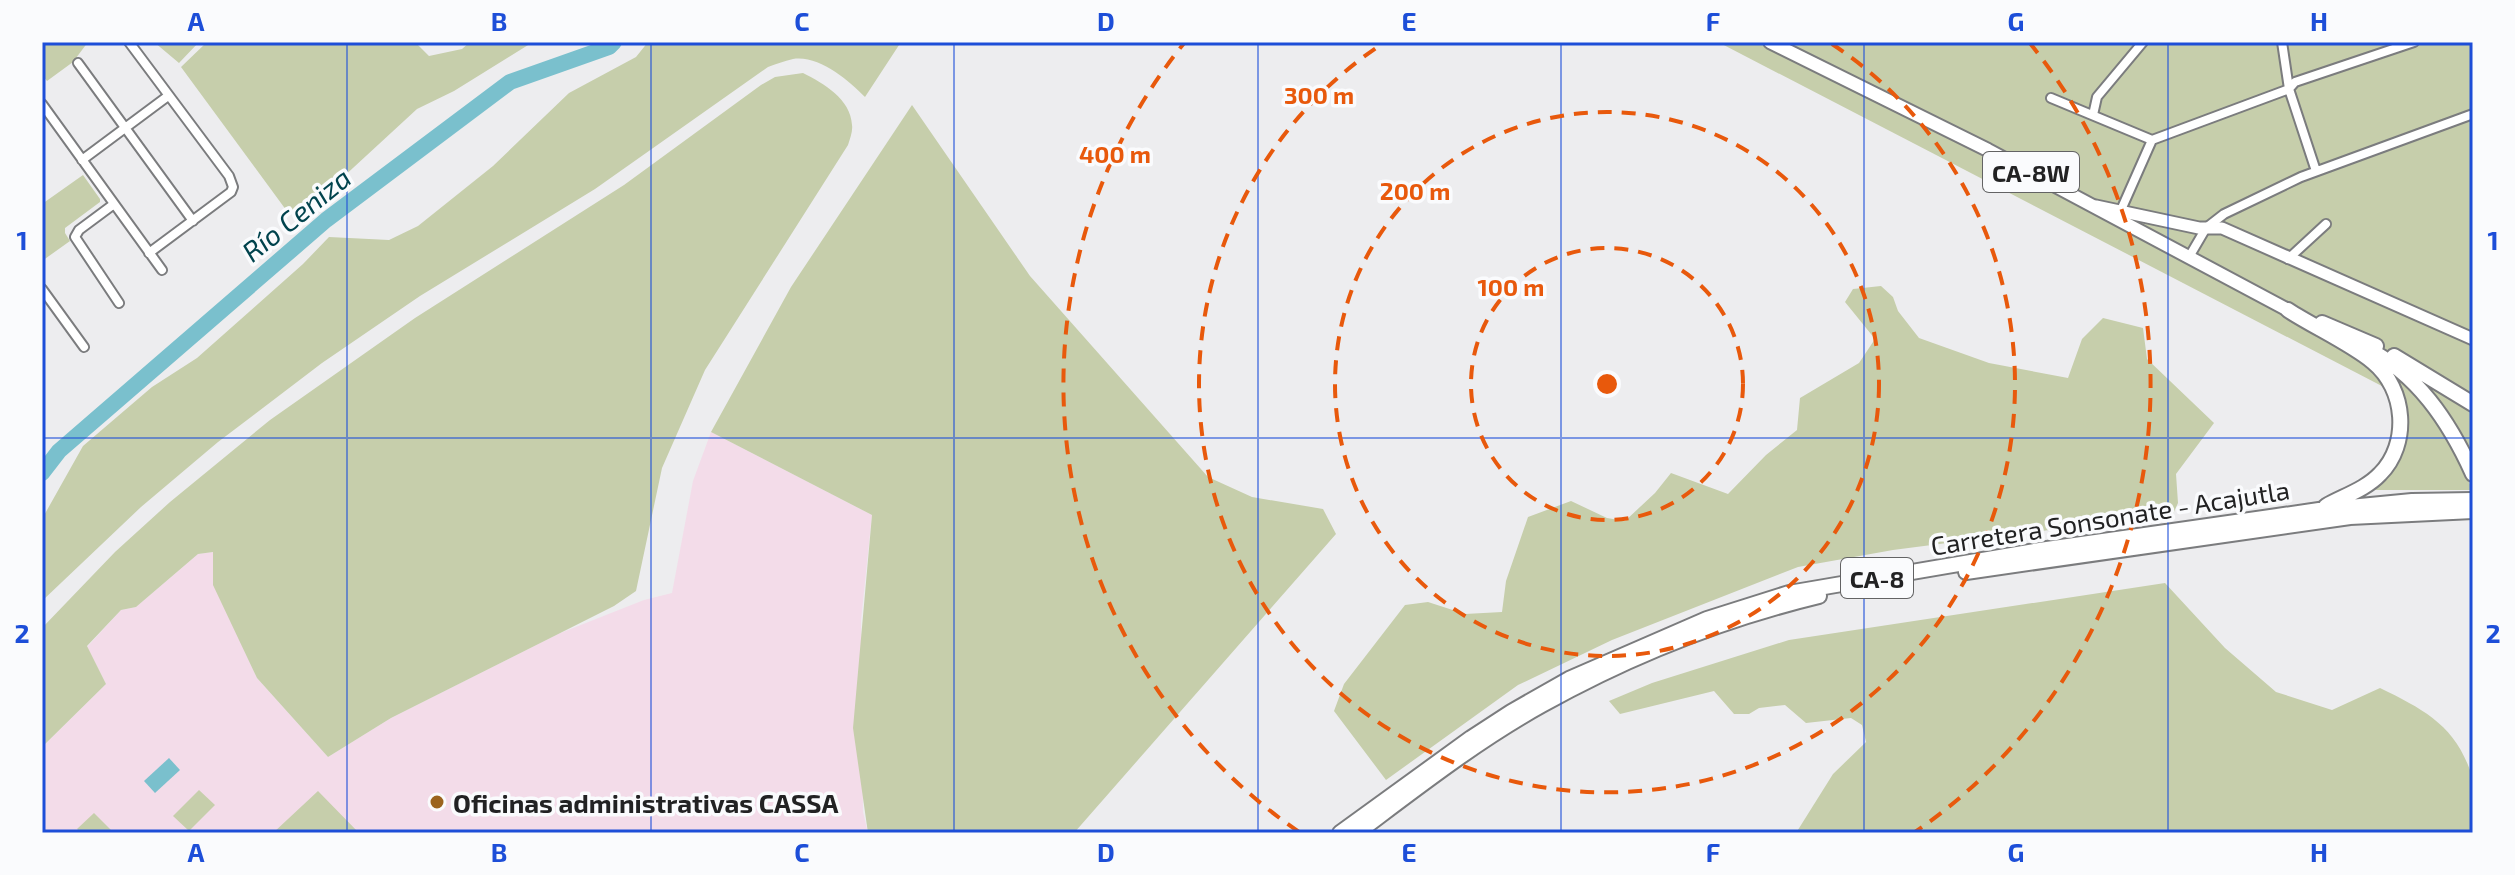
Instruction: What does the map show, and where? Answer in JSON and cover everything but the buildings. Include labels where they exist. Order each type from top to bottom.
[{"type":"highway","points":[[2288,310],[2362,338],[2473,404]]},
{"type":"highway","points":[[2288,310],[2380,356],[2404,373],[2438,410],[2473,474]]},
{"type":"highway","points":[[2288,310],[2373,362],[2390,381],[2400,408],[2396,445],[2386,467],[2366,485],[2319,510]]},
{"type":"highway","name":"Carretera Sonsonate - Acajutla","points":[[1340,833],[1511,712],[1569,679],[1707,619],[1789,593],[2040,550],[2319,510],[2412,501],[2473,500]]},
{"type":"highway","name":"CA-8","points":[[1357,833],[1437,774],[1542,705],[1662,648],[1768,610],[1818,596],[1927,578],[2304,524],[2420,512],[2473,511]]},
{"type":"main road","name":"CA-8W","points":[[1770,42],[2096,206],[2288,310]]},
{"type":"street","points":[[129,42],[232,182],[231,192],[149,253]]},
{"type":"street","points":[[2093,115],[2097,97],[2143,42]]},
{"type":"street","points":[[2282,42],[2289,89],[2316,171]]},
{"type":"street","points":[[2051,98],[2152,140],[2289,89],[2295,82],[2414,42]]},
{"type":"street","points":[[78,63],[193,221]]},
{"type":"street","points":[[82,160],[168,96]]},
{"type":"street","points":[[42,104],[162,270]]},
{"type":"street","points":[[2189,257],[2206,228],[2224,214],[2316,171],[2473,114]]},
{"type":"street","points":[[2121,210],[2152,140]]},
{"type":"street","points":[[114,204],[79,230],[75,237],[119,303]]},
{"type":"street","points":[[2096,206],[2206,228],[2222,228],[2473,339]]},
{"type":"street","points":[[2288,259],[2326,224]]},
{"type":"street","points":[[43,292],[84,347]]},
{"type":"shaded area","points":[[711,432],[872,515],[861,620],[863,812],[868,833],[42,833],[42,747],[106,684],[87,647],[121,610],[136,607],[198,554],[213,552],[244,650],[257,678],[328,757],[391,718],[558,634],[644,600],[672,593],[693,481]]},
{"type":"green space","points":[[42,42],[88,42],[73,62],[47,81],[42,75]]},
{"type":"green space","points":[[154,42],[199,42],[179,63]]},
{"type":"green space","points":[[207,42],[415,42],[429,56],[462,49],[470,42],[533,42],[454,91],[417,109],[328,191],[289,214],[181,67]]},
{"type":"green space","points":[[648,42],[901,42],[865,97],[842,76],[813,61],[793,59],[768,67],[595,189],[420,296],[322,363],[218,442],[141,507],[42,601],[42,519],[83,446],[152,387],[197,358],[329,237],[389,240],[418,226],[493,166],[569,93],[636,57]]},
{"type":"green space","points":[[1718,42],[2473,42],[2473,459],[2456,425],[2428,411],[2473,490],[2375,490],[2391,471],[2403,444],[2403,397]]},
{"type":"green space","points":[[803,73],[827,87],[847,107],[852,125],[850,140],[705,370],[662,468],[636,591],[614,606],[391,718],[328,757],[257,678],[213,585],[213,552],[198,554],[136,607],[121,610],[87,646],[106,684],[42,747],[42,628],[115,552],[170,502],[270,420],[415,318],[624,185],[761,85],[775,77]]},
{"type":"green space","points":[[912,105],[1030,276],[1208,477],[1252,497],[1323,509],[1336,534],[1074,833],[868,833],[853,728],[872,515],[711,432],[791,287]]},
{"type":"green space","points":[[83,175],[100,202],[65,228],[70,241],[42,261],[42,204]]},
{"type":"green space","points":[[1881,286],[1893,297],[1898,311],[1919,338],[1989,363],[2068,378],[2082,339],[2103,318],[2143,328],[2147,359],[2214,423],[2176,474],[2178,503],[2173,514],[1893,550],[1798,567],[1612,640],[1518,685],[1386,780],[1334,711],[1344,684],[1405,605],[1428,602],[1465,614],[1502,612],[1506,581],[1528,517],[1571,501],[1607,518],[1625,521],[1671,473],[1728,494],[1766,455],[1797,430],[1800,398],[1859,363],[1875,339],[1845,302],[1853,289]]},
{"type":"green space","points":[[2165,583],[2225,648],[2276,692],[2332,710],[2380,688],[2425,712],[2457,744],[2472,776],[2475,797],[2473,833],[1796,833],[1833,774],[1866,742],[1862,725],[1851,718],[1806,723],[1785,705],[1759,708],[1749,714],[1734,714],[1714,691],[1620,714],[1609,701],[1652,683],[1789,640]]},
{"type":"green space","points":[[199,790],[215,805],[189,831],[173,816]]},
{"type":"green space","points":[[318,791],[359,833],[273,833]]},
{"type":"green space","points":[[94,813],[114,833],[81,833],[77,829]]},
{"type":"water","points":[[169,758],[180,770],[155,793],[144,781]]},
{"type":"waterway","name":"Río Ceniza","points":[[42,473],[59,451],[326,220],[510,82],[609,47],[614,42]]},
{"type":"place","name":"Oficinas administrativas CASSA","points":[[437,802]]}]
